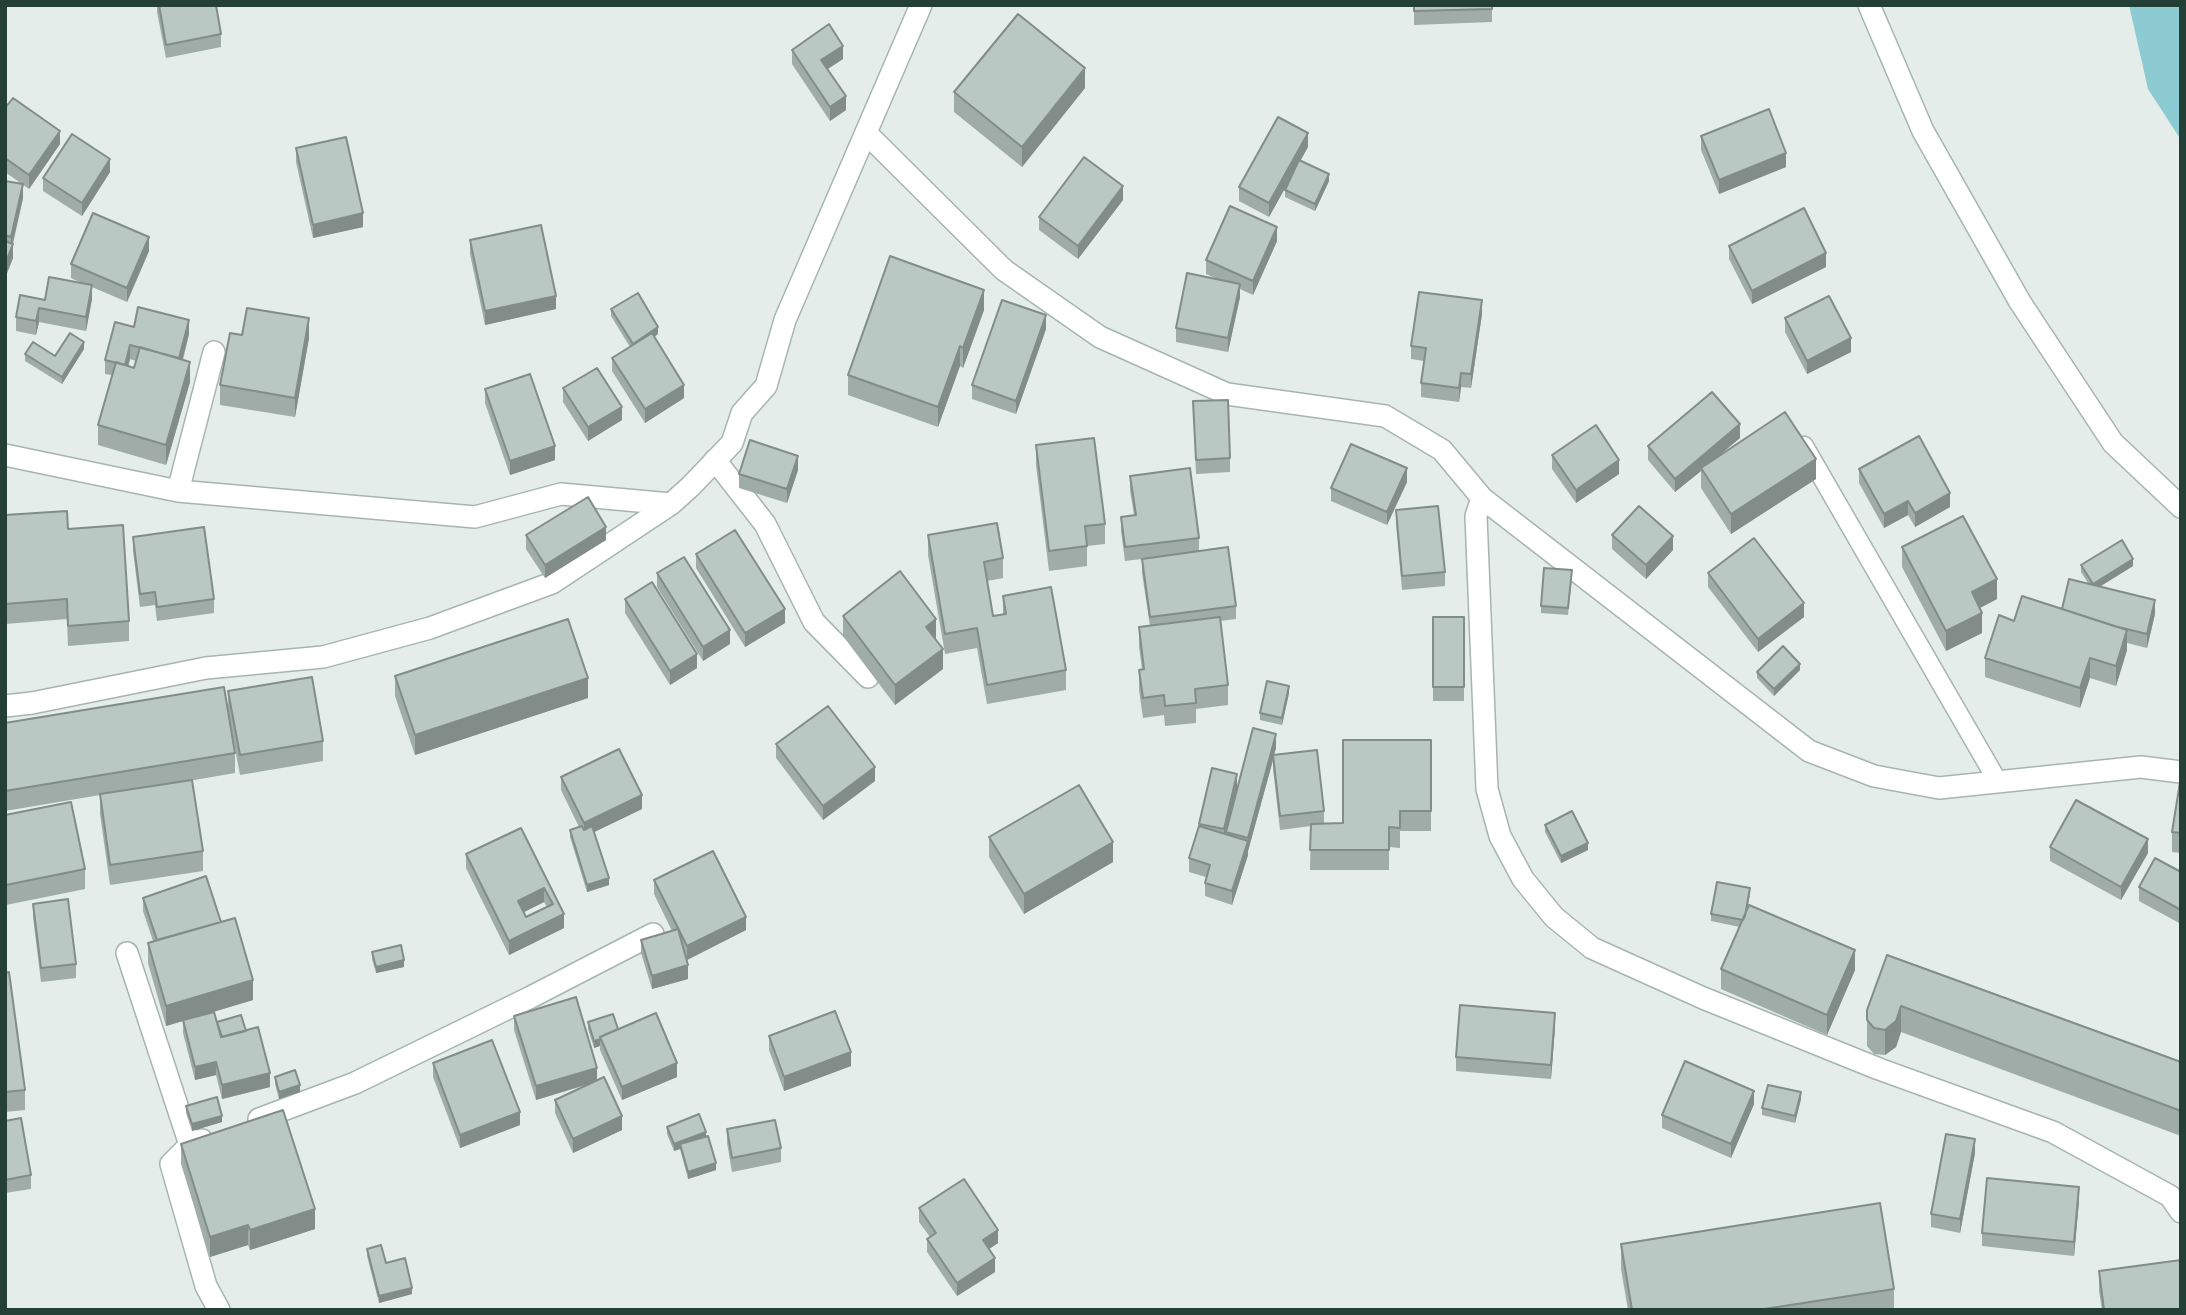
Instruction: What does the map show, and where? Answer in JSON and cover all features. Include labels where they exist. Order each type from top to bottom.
[{"type":"street","points":[[5,706],[206,668],[323,657],[430,628],[552,583],[671,504],[732,443],[742,413],[766,386],[785,320],[922,5]]},
{"type":"street","points":[[1869,5],[1923,131],[2020,302],[2113,443],[2181,507]]},
{"type":"street","points":[[866,133],[1004,270],[1101,337],[1227,394],[1385,416],[1442,450],[1482,498],[1809,751],[1874,776],[1939,788],[2141,767],[2181,772]]},
{"type":"street","points":[[177,491],[214,352]]},
{"type":"street","points":[[5,455],[177,491],[475,517],[561,494],[671,504]]},
{"type":"street","points":[[715,460],[765,524],[814,622],[868,677]]},
{"type":"street","points":[[1482,498],[1476,516],[1487,789],[1500,836],[1511,858],[1523,879],[1554,917],[1592,948],[1703,998],[1879,1069],[2053,1132],[2170,1196],[2181,1212]]},
{"type":"street","points":[[241,1126],[355,1083],[653,934]]},
{"type":"street","points":[[127,953],[190,1145]]},
{"type":"street","points":[[215,1135],[190,1145],[171,1164],[206,1286],[219,1310]]},
{"type":"lane","points":[[1799,437],[1998,782]]},
{"type":"water","points":[[2129,5],[2181,5],[2181,140],[2148,89]]},
{"type":"building","points":[[159,5],[216,5],[221,34],[166,45]]},
{"type":"building","points":[[1414,5],[1492,5],[1492,9],[1414,11]]},
{"type":"building","points":[[1018,14],[1085,68],[1022,147],[954,92]]},
{"type":"building","points":[[829,24],[843,46],[821,60],[846,96],[830,107],[792,50]]},
{"type":"building","points":[[13,98],[60,131],[29,175],[5,158],[5,108]]},
{"type":"building","points":[[1769,109],[1786,153],[1719,180],[1701,136]]},
{"type":"building","points":[[1278,117],[1308,133],[1269,203],[1239,187]]},
{"type":"building","points":[[72,134],[110,159],[82,203],[43,178]]},
{"type":"building","points":[[346,137],[363,213],[313,225],[296,148]]},
{"type":"building","points":[[1084,157],[1123,186],[1078,246],[1039,217]]},
{"type":"building","points":[[1299,160],[1329,174],[1315,204],[1285,190]]},
{"type":"building","points":[[5,181],[23,184],[11,237],[5,235]]},
{"type":"building","points":[[1230,206],[1277,227],[1253,281],[1206,260]]},
{"type":"building","points":[[1804,208],[1826,253],[1752,291],[1729,246]]},
{"type":"building","points":[[93,213],[149,237],[127,288],[71,264]]},
{"type":"building","points":[[541,225],[556,296],[485,311],[470,240]]},
{"type":"building","points":[[5,241],[13,244],[5,264]]},
{"type":"building","points":[[890,256],[984,290],[938,407],[848,375]]},
{"type":"building","points":[[1187,273],[1240,284],[1228,338],[1176,328]]},
{"type":"building","points":[[49,277],[92,285],[86,317],[39,308],[36,321],[16,317],[20,295],[45,300]]},
{"type":"building","points":[[1419,292],[1482,300],[1471,374],[1461,373],[1459,388],[1421,383],[1426,348],[1411,346]]},
{"type":"building","points":[[638,293],[658,327],[633,344],[611,309]]},
{"type":"building","points":[[1829,296],[1851,338],[1807,361],[1785,318]]},
{"type":"building","points":[[1002,300],[1046,315],[1016,401],[972,385]]},
{"type":"building","points":[[138,307],[189,320],[179,358],[130,345],[125,365],[105,360],[115,322],[134,327]]},
{"type":"building","points":[[247,308],[309,318],[295,398],[220,385],[230,333],[242,335]]},
{"type":"building","points":[[70,333],[84,342],[62,377],[25,354],[33,342],[55,356]]},
{"type":"building","points":[[652,333],[684,385],[645,409],[612,358]]},
{"type":"building","points":[[140,347],[190,362],[166,445],[98,425],[116,362],[134,368]]},
{"type":"building","points":[[597,368],[622,407],[588,427],[563,388]]},
{"type":"building","points":[[530,374],[555,446],[510,461],[485,389]]},
{"type":"building","points":[[1712,392],[1740,424],[1675,479],[1648,446]]},
{"type":"building","points":[[1228,400],[1230,458],[1196,460],[1193,401]]},
{"type":"building","points":[[1785,412],[1816,459],[1731,514],[1701,468]]},
{"type":"building","points":[[1596,425],[1619,460],[1576,490],[1552,455]]},
{"type":"building","points":[[1919,436],[1950,493],[1915,513],[1908,501],[1884,514],[1859,469]]},
{"type":"building","points":[[1094,438],[1105,524],[1085,526],[1087,546],[1049,551],[1036,445]]},
{"type":"building","points":[[750,440],[798,456],[787,489],[739,474]]},
{"type":"building","points":[[1351,444],[1407,468],[1387,512],[1331,488]]},
{"type":"building","points":[[1190,468],[1199,538],[1125,547],[1121,517],[1136,515],[1130,476]]},
{"type":"building","points":[[588,497],[606,527],[545,565],[526,535]]},
{"type":"building","points":[[1438,506],[1445,572],[1402,576],[1396,510]]},
{"type":"building","points":[[1639,506],[1673,536],[1646,565],[1612,535]]},
{"type":"building","points":[[67,511],[68,529],[123,525],[129,621],[68,626],[67,599],[5,604],[5,515]]},
{"type":"building","points":[[1963,516],[1997,579],[1972,592],[1982,613],[1946,631],[1902,547]]},
{"type":"building","points":[[997,523],[1003,558],[984,562],[993,616],[1006,614],[1003,596],[1051,587],[1066,670],[987,685],[977,628],[945,634],[928,535]]},
{"type":"building","points":[[204,527],[214,599],[157,607],[155,592],[140,594],[133,537]]},
{"type":"building","points":[[735,530],[785,609],[745,633],[696,554]]},
{"type":"building","points":[[1754,538],[1804,603],[1758,639],[1708,573]]},
{"type":"building","points":[[2122,540],[2133,559],[2093,584],[2081,565]]},
{"type":"building","points":[[1228,547],[1236,606],[1150,617],[1142,559]]},
{"type":"building","points":[[684,557],[730,630],[703,647],[657,573]]},
{"type":"building","points":[[1544,568],[1572,570],[1568,608],[1541,606]]},
{"type":"building","points":[[900,571],[936,619],[926,627],[943,649],[895,685],[843,616]]},
{"type":"building","points":[[2069,579],[2155,600],[2147,634],[2062,609]]},
{"type":"building","points":[[652,582],[697,654],[670,671],[625,599]]},
{"type":"building","points":[[2022,596],[2127,630],[2116,666],[2090,658],[2080,688],[1985,658],[1999,615],[2014,621]]},
{"type":"building","points":[[1220,617],[1228,685],[1195,689],[1196,703],[1165,706],[1164,695],[1143,698],[1139,670],[1144,669],[1139,627]]},
{"type":"building","points":[[1433,617],[1464,617],[1464,687],[1433,687]]},
{"type":"building","points":[[568,619],[588,678],[415,735],[395,676]]},
{"type":"building","points":[[1783,646],[1800,664],[1774,689],[1757,672]]},
{"type":"building","points":[[312,677],[323,741],[240,755],[228,691]]},
{"type":"building","points":[[1267,681],[1289,686],[1282,718],[1260,713]]},
{"type":"building","points":[[224,687],[235,753],[5,791],[5,723]]},
{"type":"building","points":[[828,706],[875,767],[823,806],[776,744]]},
{"type":"building","points":[[1253,728],[1276,734],[1248,838],[1226,832]]},
{"type":"building","points":[[1343,740],[1431,740],[1431,811],[1400,811],[1400,828],[1389,827],[1389,850],[1310,850],[1311,824],[1343,823]]},
{"type":"building","points":[[619,749],[642,795],[584,823],[561,777]]},
{"type":"building","points":[[1317,750],[1324,811],[1280,816],[1273,755]]},
{"type":"building","points":[[1212,768],[1237,774],[1224,829],[1199,824]]},
{"type":"building","points":[[2181,776],[2181,833],[2172,832]]},
{"type":"building","points":[[192,780],[203,851],[110,865],[100,794]]},
{"type":"building","points":[[1079,785],[1113,842],[1024,894],[989,837]]},
{"type":"building","points":[[2076,800],[2148,839],[2121,887],[2050,847]]},
{"type":"building","points":[[71,802],[85,869],[6,885],[5,815]]},
{"type":"building","points":[[1572,811],[1588,843],[1561,856],[1545,825]]},
{"type":"building","points":[[582,826],[584,830],[592,826],[609,878],[587,885],[570,830]]},
{"type":"building","points":[[1199,826],[1248,841],[1232,891],[1205,883],[1210,865],[1189,858]]},
{"type":"building","points":[[521,828],[564,914],[509,941],[466,854]],"holes":[[[544,888],[553,904],[526,917],[518,901]]]},
{"type":"building","points":[[713,851],[746,917],[687,946],[654,880]]},
{"type":"building","points":[[2155,858],[2181,872],[2181,910],[2139,887]]},
{"type":"building","points":[[206,876],[221,922],[157,940],[143,898]]},
{"type":"building","points":[[1717,882],[1750,888],[1743,920],[1711,914]]},
{"type":"building","points":[[68,899],[76,964],[41,968],[33,904]]},
{"type":"building","points":[[1749,905],[1855,950],[1827,1015],[1721,969]]},
{"type":"building","points":[[235,918],[253,980],[166,1006],[148,943]]},
{"type":"building","points":[[678,929],[688,965],[652,976],[641,940]]},
{"type":"building","points":[[401,945],[404,960],[376,967],[372,952]]},
{"type":"building","points":[[1887,955],[2181,1062],[2181,1111],[1901,1006],[1896,1021],[1885,1030],[1874,1028],[1867,1020],[1867,1010]]},
{"type":"building","points":[[9,972],[25,1090],[5,1092],[5,973]]},
{"type":"building","points":[[576,997],[597,1068],[536,1086],[514,1016]]},
{"type":"building","points":[[1460,1005],[1555,1013],[1551,1065],[1456,1057]]},
{"type":"building","points":[[835,1011],[851,1052],[784,1077],[769,1036]]},
{"type":"building","points":[[214,1012],[221,1037],[258,1027],[270,1073],[222,1085],[216,1062],[195,1067],[183,1020]]},
{"type":"building","points":[[656,1013],[677,1063],[622,1087],[600,1037]]},
{"type":"building","points":[[613,1014],[618,1029],[594,1041],[588,1022]]},
{"type":"building","points":[[241,1015],[246,1031],[222,1037],[217,1022]]},
{"type":"building","points":[[492,1040],[520,1112],[460,1135],[433,1063]]},
{"type":"building","points":[[1685,1061],[1754,1091],[1731,1144],[1662,1115]]},
{"type":"building","points":[[295,1070],[300,1085],[279,1092],[275,1077]]},
{"type":"building","points":[[604,1077],[622,1116],[573,1139],[555,1100]]},
{"type":"building","points":[[1768,1085],[1801,1092],[1795,1116],[1762,1108]]},
{"type":"building","points":[[217,1097],[222,1116],[192,1124],[186,1106]]},
{"type":"building","points":[[283,1110],[315,1209],[250,1230],[248,1225],[210,1237],[181,1144]]},
{"type":"building","points":[[699,1114],[706,1132],[674,1144],[667,1127]]},
{"type":"building","points":[[21,1118],[31,1175],[5,1180],[5,1121]]},
{"type":"building","points":[[775,1120],[781,1148],[732,1158],[727,1129]]},
{"type":"building","points":[[1946,1134],[1975,1139],[1960,1219],[1931,1214]]},
{"type":"building","points":[[708,1136],[716,1163],[688,1172],[680,1144]]},
{"type":"building","points":[[1987,1178],[2079,1187],[2074,1242],[1982,1233]]},
{"type":"building","points":[[964,1179],[998,1230],[983,1240],[995,1258],[957,1283],[927,1239],[936,1233],[919,1208]]},
{"type":"building","points":[[1880,1203],[1894,1289],[1758,1310],[1632,1310],[1621,1244]]},
{"type":"building","points":[[381,1245],[386,1263],[405,1258],[412,1288],[379,1296],[367,1249]]},
{"type":"building","points":[[2181,1260],[2181,1310],[2104,1310],[2099,1271]]}]
